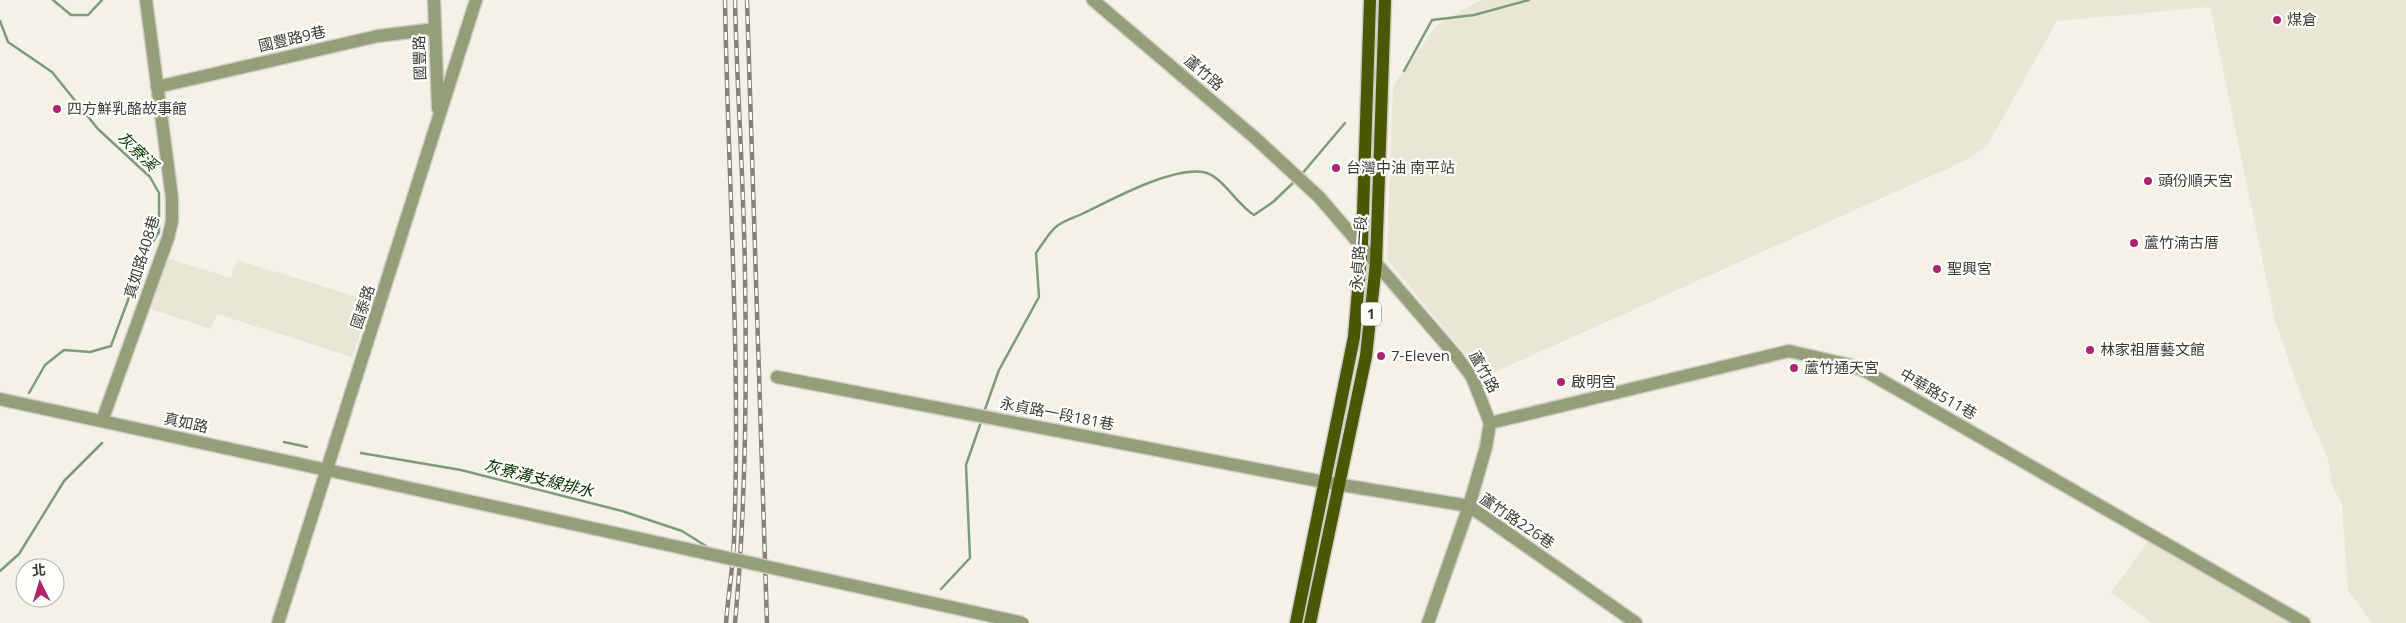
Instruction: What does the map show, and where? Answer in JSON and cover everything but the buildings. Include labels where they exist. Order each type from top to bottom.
[{"type":"main road","name":"永貞路一段","points":[[1310,622],[1354,337],[1362,244],[1370,0]]},
{"type":"main road","name":"永貞路一段","points":[[1295,621],[1366,356],[1376,263],[1385,0]]},
{"type":"street","name":"真如路408巷","points":[[102,421],[155,275],[172,221],[172,198],[146,0]]},
{"type":"street","name":"國豐路","points":[[434,0],[438,116]]},
{"type":"street","name":"國泰路","points":[[278,623],[476,0]]},
{"type":"street","name":"蘆竹路","points":[[1093,0],[1305,183],[1362,244],[1376,263],[1458,357],[1472,377],[1490,423]]},
{"type":"street","name":"國豐路9巷","points":[[157,87],[378,36],[435,30]]},
{"type":"street","name":"中華路511巷","points":[[1490,423],[1789,352],[1819,357],[1867,372],[2304,623]]},
{"type":"street","name":"永貞路一段181巷","points":[[777,377],[1332,484]]},
{"type":"street","name":"真如路","points":[[0,399],[1023,623]]},
{"type":"street","points":[[1428,623],[1470,506],[1486,447],[1490,423]]},
{"type":"street","name":"蘆竹路226巷","points":[[1332,484],[1470,506],[1636,623]]},
{"type":"shaded area","points":[[1481,0],[2406,0],[2406,623],[2372,623],[2348,590],[2342,505],[2332,484],[2328,459],[2305,406],[2275,321],[2210,7],[2057,21],[1987,146],[1964,161],[1484,377],[1387,259],[1393,86],[1437,25]]},
{"type":"shaded area","points":[[167,258],[231,278],[237,260],[371,301],[352,357],[217,314],[211,329],[148,308]]},
{"type":"shaded area","points":[[2149,540],[2294,623],[2152,623],[2111,593]]},
{"type":"waterway","points":[[53,0],[71,15],[88,15],[102,0]]},
{"type":"waterway","points":[[1404,71],[1432,20],[1474,15],[1529,0]]},
{"type":"waterway","name":"灰寮溪","points":[[0,21],[8,42],[52,72],[98,129],[150,177],[159,193],[159,232],[145,254],[111,346],[90,352],[64,350],[45,365],[29,393]]},
{"type":"waterway","name":"灰寮溝支線排水","points":[[1301,175],[1345,123]]},
{"type":"waterway","name":"灰寮溝支線排水","points":[[984,412],[999,370],[1039,297],[1036,253],[1048,235],[1057,226],[1142,185],[1175,174],[1190,172],[1210,174],[1223,184],[1254,215],[1273,202],[1295,181]]},
{"type":"waterway","name":"灰寮溝支線排水","points":[[941,589],[970,558],[966,465],[982,419]]},
{"type":"waterway","name":"灰寮溝支線排水","points":[[284,442],[307,447]]},
{"type":"waterway","name":"灰寮溪","points":[[0,571],[19,554],[64,481],[102,443]]},
{"type":"waterway","name":"灰寮溝支線排水","points":[[361,453],[461,470],[622,511],[682,531],[706,546]]},
{"type":"railway","points":[[725,0],[736,405],[734,540],[726,623]]},
{"type":"railway","points":[[735,0],[742,172],[746,363],[744,493],[735,623]]},
{"type":"railway","points":[[747,0],[767,623]]},
{"type":"place","name":"煤倉","points":[[2277,20]]},
{"type":"place","name":"四方鮮乳酪故事館","points":[[57,109]]},
{"type":"place","name":"台灣中油 南平站","points":[[1336,168]]},
{"type":"place","name":"頭份順天宮","points":[[2148,181]]},
{"type":"place","name":"蘆竹湳古厝","points":[[2134,243]]},
{"type":"place","name":"聖興宮","points":[[1937,269]]},
{"type":"place","name":"林家祖厝藝文館","points":[[2090,350]]},
{"type":"place","name":"7-Eleven","points":[[1381,356]]},
{"type":"place","name":"蘆竹通天宮","points":[[1794,368]]},
{"type":"place","name":"啟明宮","points":[[1561,382]]}]
